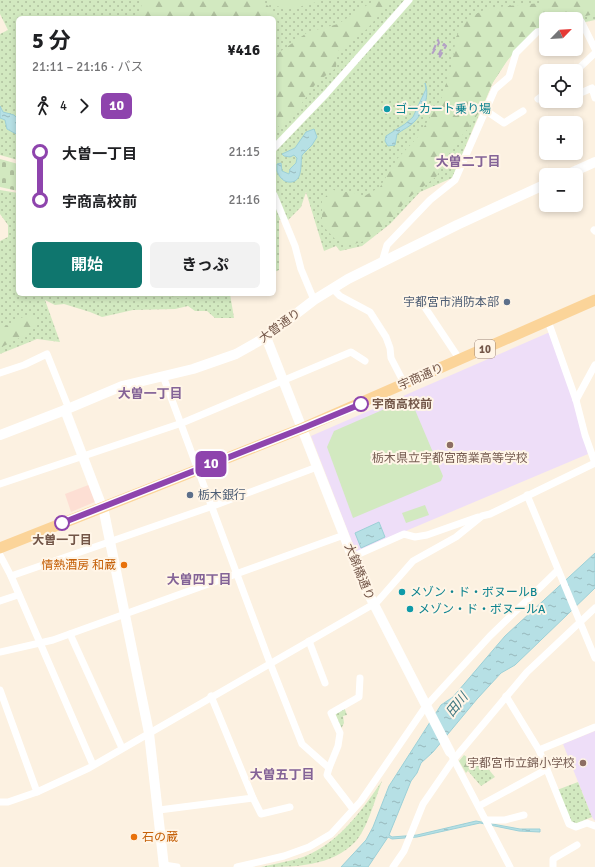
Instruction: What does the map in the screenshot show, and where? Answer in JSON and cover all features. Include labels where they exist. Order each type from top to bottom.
[{"type":"main road","name":"宇商通り","points":[[0,548],[303,428],[405,385],[595,300]]},
{"type":"street","points":[[276,146],[326,94],[409,0]]},
{"type":"street","points":[[583,25],[595,49]]},
{"type":"street","points":[[382,262],[387,245],[430,200],[455,180],[494,89],[509,77],[516,53],[539,32]]},
{"type":"street","points":[[583,64],[595,52]]},
{"type":"street","points":[[583,92],[592,88],[595,98]]},
{"type":"street","points":[[486,110],[504,123],[523,112]]},
{"type":"street","points":[[582,168],[595,162]]},
{"type":"street","name":"大曽通り","points":[[0,435],[67,410],[122,386],[218,362],[236,354],[266,337],[332,288],[382,262],[539,187]]},
{"type":"street","points":[[276,200],[296,246],[301,269],[314,300]]},
{"type":"street","points":[[332,288],[340,296],[370,312],[386,337],[390,348],[391,358],[405,385]]},
{"type":"street","points":[[424,306],[460,360]]},
{"type":"street","points":[[352,557],[404,534],[414,537],[427,535],[490,514],[595,463],[585,436],[576,400],[548,321]]},
{"type":"street","name":"大錦橋通り","points":[[266,337],[372,605],[452,756]]},
{"type":"street","points":[[0,484],[182,423],[350,352],[365,360]]},
{"type":"street","points":[[0,373],[24,365],[47,354],[103,507],[149,733],[159,810],[164,866],[177,867]]},
{"type":"street","points":[[576,400],[595,365]]},
{"type":"street","points":[[163,376],[213,506],[270,663],[302,744],[329,768]]},
{"type":"street","points":[[11,576],[213,506],[318,467]]},
{"type":"street","points":[[527,495],[595,658]]},
{"type":"street","points":[[0,802],[8,802],[37,792],[93,765],[372,605],[378,601],[413,561],[456,537],[482,516]]},
{"type":"street","points":[[0,652],[40,645],[344,535]]},
{"type":"street","points":[[0,555],[11,576],[93,765]]},
{"type":"street","points":[[237,867],[284,856],[309,847],[331,834],[381,773],[427,708],[490,636],[559,573]]},
{"type":"street","points":[[0,602],[18,595]]},
{"type":"street","points":[[393,867],[404,851],[423,804],[452,756],[526,672],[579,621],[595,608]]},
{"type":"street","points":[[70,634],[122,748]]},
{"type":"street","points":[[309,641],[325,683]]},
{"type":"street","points":[[353,809],[327,775],[338,746],[340,733],[331,714],[359,697],[360,678]]},
{"type":"street","points":[[0,690],[2,702],[37,792]]},
{"type":"street","points":[[211,696],[261,814],[290,806]]},
{"type":"street","points":[[506,696],[539,750],[569,824],[576,827],[587,823],[595,826]]},
{"type":"street","points":[[539,750],[595,727]]},
{"type":"street","points":[[452,756],[510,867]]},
{"type":"street","points":[[479,806],[547,769]]},
{"type":"street","points":[[159,810],[253,798]]},
{"type":"street","points":[[486,820],[505,820],[524,815]]},
{"type":"street","points":[[553,867],[553,859],[576,845]]},
{"type":"shaded area","name":"栃木県立宇都宮商業高等学校","points":[[550,332],[574,399],[588,454],[356,552],[311,436]]},
{"type":"shaded area","points":[[91,484],[97,501],[71,512],[65,494]]},
{"type":"shaded area","name":"宇都宮市立錦小学校","points":[[595,731],[595,821],[592,817],[563,744]]},
{"type":"green space","points":[[0,0],[595,0],[595,20],[583,23],[583,12],[539,12],[539,34],[518,43],[492,84],[452,178],[420,192],[390,224],[362,246],[340,251],[336,246],[324,251],[306,192],[301,207],[288,220],[279,220],[279,270],[276,271],[276,16],[16,16],[16,159],[0,155],[0,34],[8,30],[0,14]]},
{"type":"green space","points":[[143,0],[262,0],[274,12],[275,16],[139,16]]},
{"type":"green space","points":[[268,0],[324,0],[291,9],[271,5]]},
{"type":"green space","points":[[375,0],[392,0],[367,29],[337,52],[336,68],[317,82],[294,114],[276,128],[276,55],[308,32],[338,24]]},
{"type":"green space","points":[[543,0],[595,0],[595,14],[583,17],[583,12],[539,12],[539,28],[535,29],[507,61],[493,82],[482,108],[466,131],[453,145],[437,176],[406,200],[394,217],[365,241],[350,245],[335,239],[322,225],[322,201],[332,189],[340,193],[352,191],[361,198],[380,187],[397,159],[417,138],[442,97],[452,64],[456,37],[468,18],[488,8],[541,3]]},
{"type":"green space","points":[[0,159],[16,163],[16,191],[0,187]]},
{"type":"green space","points":[[0,190],[16,193],[16,296],[230,296],[234,318],[215,318],[207,311],[195,311],[188,306],[175,309],[133,310],[102,317],[64,304],[55,305],[45,300],[60,342],[37,339],[0,354],[0,241],[8,237],[8,225],[0,214]]},
{"type":"green space","points":[[172,296],[189,296],[183,300]]},
{"type":"green space","points":[[25,316],[31,317],[37,321],[29,333],[0,348],[0,329]]},
{"type":"green space","points":[[410,398],[443,476],[441,481],[353,518],[327,447],[334,431]]},
{"type":"green space","points":[[425,505],[429,515],[406,523],[402,513]]},
{"type":"green space","points":[[344,707],[347,715],[343,716],[344,723],[341,729],[335,713]]},
{"type":"green space","points":[[464,755],[475,763],[466,773],[459,761]]},
{"type":"green space","points":[[479,758],[495,777],[481,786],[468,771]]},
{"type":"green space","points":[[382,781],[364,828],[356,841],[346,850],[324,861],[312,864],[286,867],[261,867],[297,859],[311,854],[323,847],[346,828]]},
{"type":"green space","points":[[578,782],[592,817],[575,824],[570,823],[557,790]]},
{"type":"water","points":[[425,83],[427,92],[421,113],[413,123],[397,134],[395,145],[388,146],[385,141],[386,136],[413,117],[426,89]]},
{"type":"water","points":[[0,106],[3,112],[16,117],[16,134],[7,129],[5,120],[0,118]]},
{"type":"water","points":[[314,129],[317,137],[312,145],[302,155],[300,172],[297,180],[293,182],[284,181],[277,171],[277,164],[281,163],[282,171],[289,174],[290,169],[296,163],[297,158],[294,155],[290,157],[282,154],[295,148],[306,132]]},
{"type":"water","points":[[379,522],[385,537],[361,548],[355,533]]},
{"type":"water","name":"田川","points":[[595,553],[595,588],[515,665],[501,673],[477,699],[433,752],[421,763],[417,773],[411,781],[389,835],[392,837],[417,835],[476,821],[520,829],[540,829],[540,832],[519,831],[480,823],[417,837],[392,839],[388,837],[368,867],[341,867],[366,840],[373,827],[389,786],[441,705],[453,697],[505,636]]},
{"type":"railway","points":[[438,40],[439,43],[432,54],[432,53],[438,40]]},
{"type":"railway","points":[[444,44],[446,46],[439,58],[438,56],[444,44]]},
{"type":"bus line","name":"10","points":[[62,523],[361,404]]},
{"type":"place","name":"ゴーカート乗り場","points":[[387,109]]},
{"type":"place","name":"宇都宮市消防本部","points":[[507,302]]},
{"type":"place","name":"宇商高校前","points":[[361,404]]},
{"type":"place","name":"栃木県立宇都宮商業高等学校","points":[[450,445]]},
{"type":"place","name":"栃木銀行","points":[[190,495]]},
{"type":"place","name":"大曽一丁目","points":[[62,523]]},
{"type":"place","name":"情熱酒房 和蔵","points":[[124,565]]},
{"type":"place","name":"メゾン・ド・ボヌールB","points":[[402,592]]},
{"type":"place","name":"メゾン・ド・ボヌールA","points":[[410,609]]},
{"type":"place","name":"宇都宮市立錦小学校","points":[[583,763]]},
{"type":"place","name":"石の蔵","points":[[134,837]]},
{"type":"district","name":"大曽二丁目","points":[[468,162]]},
{"type":"district","name":"大曽一丁目","points":[[150,394]]},
{"type":"district","name":"大曽四丁目","points":[[199,580]]},
{"type":"district","name":"大曽五丁目","points":[[282,775]]}]
